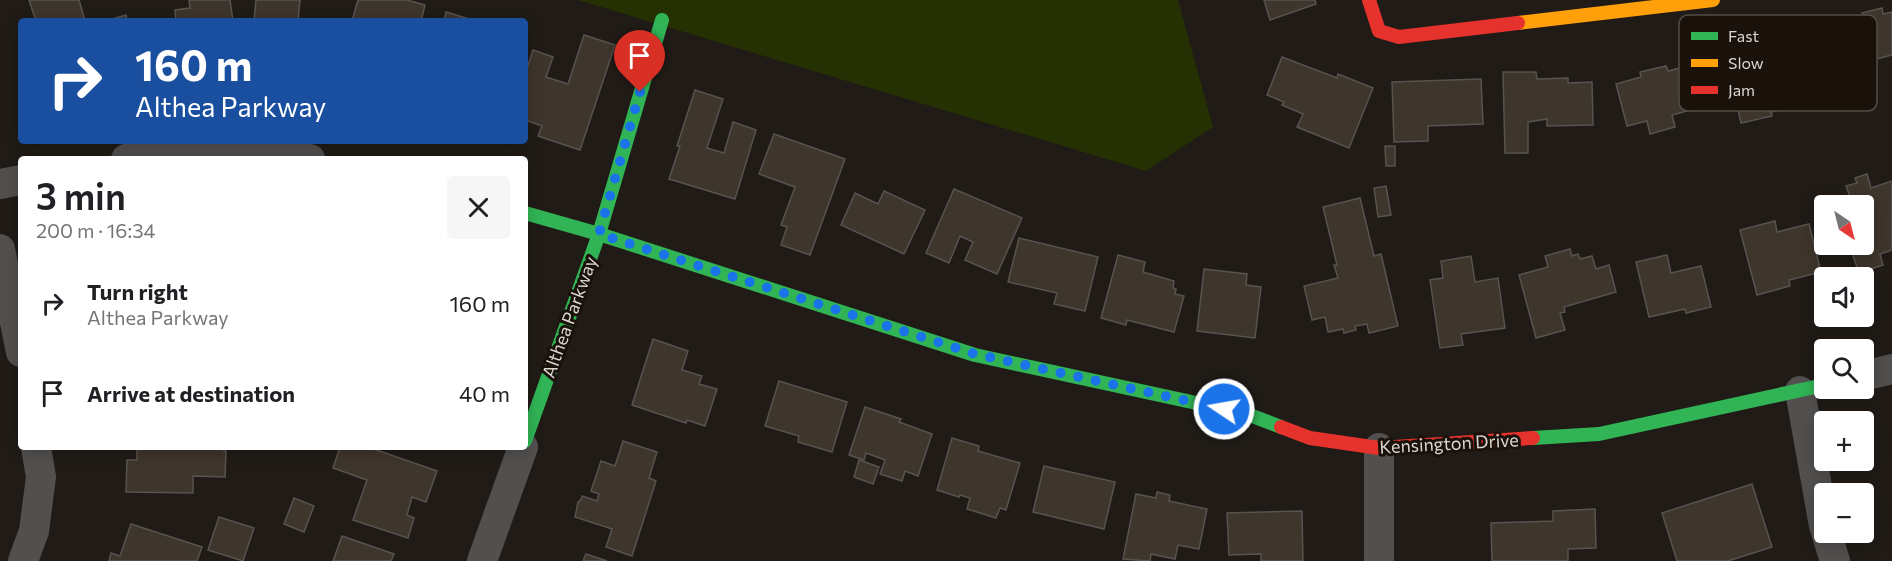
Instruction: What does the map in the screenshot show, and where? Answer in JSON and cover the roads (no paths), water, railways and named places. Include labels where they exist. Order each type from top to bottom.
[{"type":"street","points":[[1369,0],[1379,31],[1400,37],[1713,0]]},
{"type":"street","name":"Althea Parkway","points":[[528,433],[599,234],[662,20]]},
{"type":"street","points":[[141,156],[202,144]]},
{"type":"street","points":[[224,144],[293,156]]},
{"type":"street","points":[[0,184],[18,181]]},
{"type":"street","name":"Kensington Drive","points":[[528,214],[599,234],[975,354],[1247,414],[1310,438],[1379,448],[1599,434],[1812,388]]},
{"type":"street","points":[[0,249],[18,337]]},
{"type":"street","points":[[1874,373],[1892,369]]},
{"type":"street","points":[[1812,388],[1820,483]]},
{"type":"street","points":[[1379,448],[1379,561]]},
{"type":"street","points":[[23,561],[34,531],[41,477],[36,450]]},
{"type":"street","points":[[482,561],[522,450]]},
{"type":"street","points":[[1829,543],[1835,561]]}]
